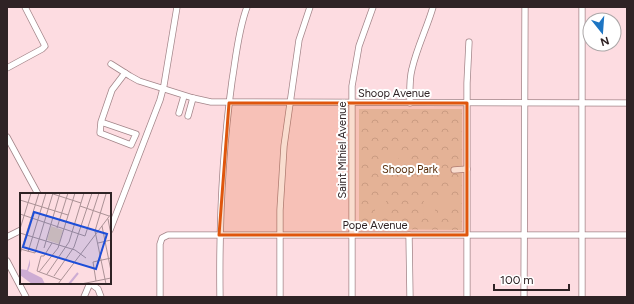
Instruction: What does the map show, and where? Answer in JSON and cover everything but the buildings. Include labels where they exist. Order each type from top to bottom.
[{"type":"street","points":[[7,68],[45,46],[25,7]]},
{"type":"street","points":[[111,227],[163,89],[177,7]]},
{"type":"street","points":[[220,297],[220,204],[227,118],[240,34],[247,7]]},
{"type":"street","points":[[280,297],[281,180],[284,146],[299,40],[310,7]]},
{"type":"street","name":"Saint Mihiel Avenue","points":[[352,297],[352,86],[355,61],[360,41],[374,7]]},
{"type":"street","points":[[410,102],[412,68],[419,44],[434,7]]},
{"type":"street","points":[[524,297],[525,7]]},
{"type":"street","points":[[582,7],[582,297]]},
{"type":"street","points":[[467,297],[467,103],[469,42]]},
{"type":"street","name":"Shoop Avenue","points":[[111,64],[138,81],[184,96],[211,102],[627,103]]},
{"type":"street","points":[[125,73],[112,90],[101,122],[100,133],[141,149]]},
{"type":"street","points":[[179,113],[184,96]]},
{"type":"street","points":[[188,116],[193,98]]},
{"type":"street","points":[[101,122],[146,137]]},
{"type":"street","points":[[131,145],[136,134]]},
{"type":"street","points":[[7,137],[37,193]]},
{"type":"street","points":[[454,170],[467,169]]},
{"type":"street","points":[[7,237],[20,230]]},
{"type":"street","points":[[409,235],[410,297]]},
{"type":"street","name":"Pope Avenue","points":[[160,297],[160,244],[161,239],[164,236],[627,235]]},
{"type":"street","points":[[7,261],[26,297]]},
{"type":"street","points":[[84,297],[90,284]]},
{"type":"street","points":[[91,284],[98,289],[101,297]]},
{"type":"highlighted area","points":[[229,103],[467,103],[467,235],[219,235]]},
{"type":"green space","name":"Shoop Park","points":[[359,109],[462,109],[462,230],[359,229]]},
{"type":"green space","points":[[388,147],[398,147],[398,165],[388,165]]},
{"type":"green space","points":[[424,199],[435,199],[435,218],[423,218]]},
{"type":"green space","points":[[438,199],[449,199],[449,218],[438,218]]},
{"type":"green space","points":[[375,200],[386,200],[386,218],[375,218]]}]
